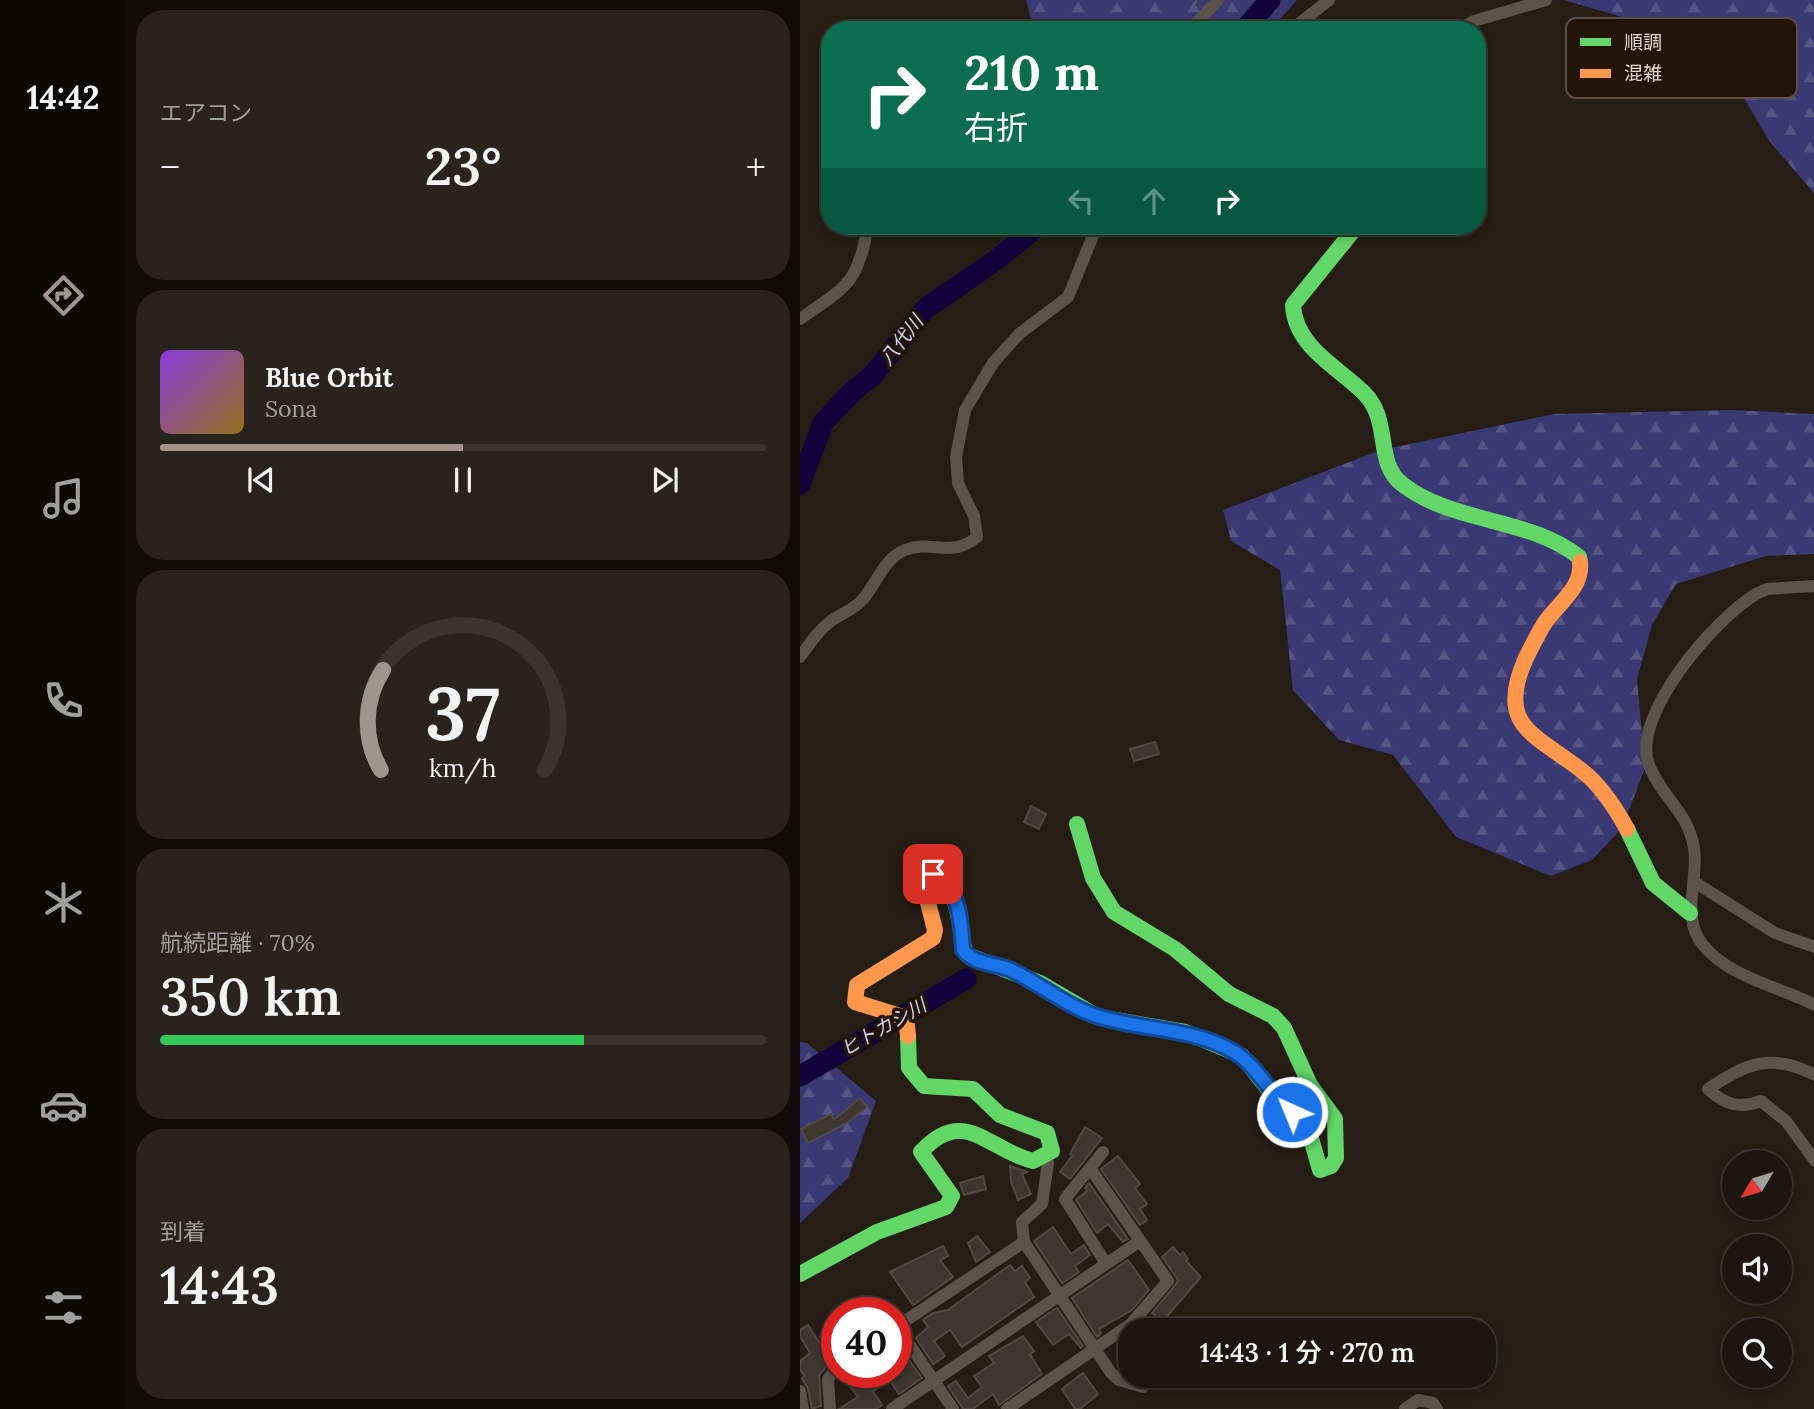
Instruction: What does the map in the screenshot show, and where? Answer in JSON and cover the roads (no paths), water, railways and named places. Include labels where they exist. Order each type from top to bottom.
[{"type":"street","points":[[1198,21],[1218,0]]},
{"type":"street","points":[[1302,21],[1329,0]]},
{"type":"street","points":[[1477,21],[1546,0]]},
{"type":"street","points":[[800,319],[840,292],[851,280],[861,261],[866,235]]},
{"type":"street","points":[[800,657],[816,634],[864,598],[893,556],[907,549],[946,550],[967,545],[977,537],[974,516],[958,484],[956,457],[965,410],[992,363],[1019,334],[1068,297],[1093,235]]},
{"type":"street","points":[[1349,235],[1293,305],[1292,312],[1297,327],[1329,363],[1374,402],[1386,427],[1388,468],[1400,483],[1468,513],[1563,545],[1579,557],[1579,575],[1571,593],[1547,620],[1513,690],[1516,715],[1528,731],[1576,763],[1594,780],[1627,828],[1651,881],[1672,901],[1690,913]]},
{"type":"street","points":[[1814,586],[1767,589],[1745,601],[1690,656],[1649,724],[1645,737],[1649,765],[1691,830],[1696,883],[1690,913],[1697,937],[1719,959],[1750,977],[1814,1005]]},
{"type":"street","points":[[800,1274],[877,1232],[946,1207],[952,1196],[945,1183],[926,1165],[921,1152],[935,1137],[952,1130],[971,1133],[1033,1161],[1046,1157],[1052,1151],[1052,1140],[1038,1126],[1001,1116],[976,1090],[961,1086],[924,1086],[912,1075],[904,1061],[908,1027],[906,1018],[894,1011],[861,1006],[855,1002],[857,985],[933,938],[935,930],[923,883],[926,876],[941,875],[950,886],[961,910],[963,950],[974,960],[1007,968],[1098,1017],[1185,1032],[1228,1048],[1253,1066],[1277,1100],[1307,1124],[1320,1170],[1331,1166],[1336,1158],[1337,1133],[1332,1110],[1310,1085],[1284,1028],[1273,1016],[1229,994],[1175,949],[1114,912],[1093,878],[1077,824]]},
{"type":"street","points":[[1696,883],[1775,933],[1814,947]]},
{"type":"street","points":[[1814,1075],[1786,1064],[1750,1065],[1738,1068],[1708,1089],[1723,1103],[1745,1106],[1761,1101],[1786,1121],[1814,1161]]},
{"type":"street","points":[[1103,1153],[1065,1199],[1105,1262]]},
{"type":"street","points":[[1046,1157],[1042,1204],[1022,1222],[1024,1242],[1118,1379]]},
{"type":"street","points":[[1007,1409],[1131,1324],[1168,1281],[1090,1168]]},
{"type":"street","points":[[892,1409],[1105,1262],[1140,1241]]},
{"type":"street","points":[[912,1316],[1024,1242]]},
{"type":"street","points":[[912,1350],[953,1409]]},
{"type":"street","points":[[829,1388],[830,1409]]},
{"type":"street","points":[[800,1391],[803,1409]]},
{"type":"street","points":[[1405,1409],[1418,1400],[1433,1403],[1437,1409]]},
{"type":"waterway","name":"八代川","points":[[1252,21],[1270,0]]},
{"type":"waterway","name":"八代川","points":[[800,484],[823,423],[852,392],[873,375],[925,309],[1027,235]]},
{"type":"waterway","name":"ヒトカシ川","points":[[800,1076],[966,979]]}]
